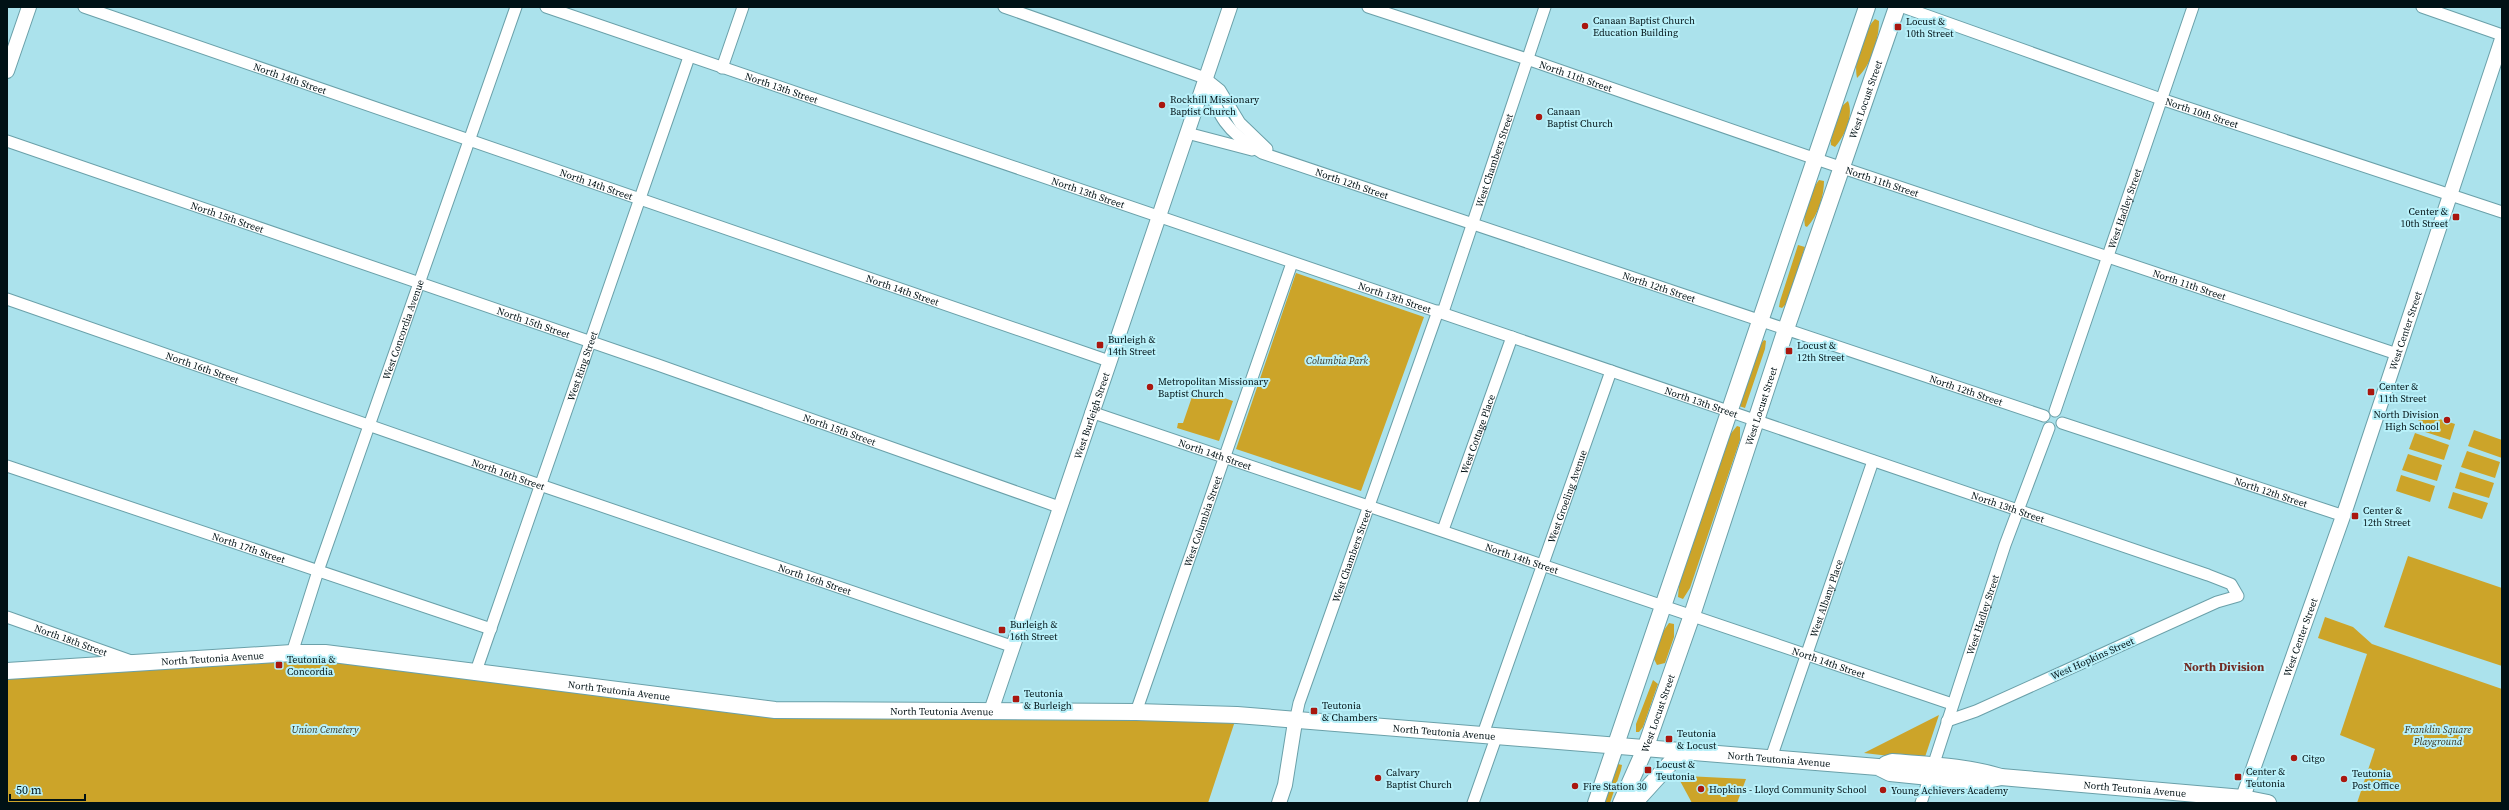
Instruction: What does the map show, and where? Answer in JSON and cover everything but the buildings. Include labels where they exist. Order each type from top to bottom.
[{"type":"main road","points":[[1596,803],[1665,606],[1867,7]]},
{"type":"main road","name":"West Locust Street","points":[[1621,803],[1645,749],[1692,615],[1757,422],[1786,329],[1897,7]]},
{"type":"main road","name":"North Teutonia Avenue","points":[[7,671],[292,653],[325,653],[475,674],[775,710],[1136,712],[1236,715],[1295,722],[1490,735],[1616,747],[1878,767],[1890,773],[1931,771],[1979,782],[2001,777],[2268,803]]},
{"type":"main road","points":[[1634,803],[1674,759],[1690,753]]},
{"type":"street","points":[[7,71],[30,7]]},
{"type":"street","name":"North 14th Street","points":[[84,7],[1109,361]]},
{"type":"street","name":"West Concordia Avenue","points":[[292,653],[318,571],[516,7]]},
{"type":"street","name":"North 13th Street","points":[[546,7],[1159,218],[1440,312],[1730,413],[2224,581],[2233,587],[2238,596]]},
{"type":"street","points":[[722,68],[743,7]]},
{"type":"street","name":"North 12th Street","points":[[1004,7],[1205,78],[1220,90],[1240,123],[1275,156]]},
{"type":"street","name":"West Burleigh Street","points":[[990,711],[1230,7]]},
{"type":"street","name":"North 11th Street","points":[[1368,7],[1528,59],[2106,258],[2397,354]]},
{"type":"street","name":"West Chambers Street","points":[[1279,803],[1285,785],[1295,722],[1300,703],[1369,505],[1474,223],[1545,7]]},
{"type":"street","name":"North 10th Street","points":[[1903,7],[2161,99],[2452,194],[2502,212]]},
{"type":"street","name":"West Hadley Street","points":[[2055,411],[2193,7]]},
{"type":"street","points":[[2422,7],[2502,35]]},
{"type":"street","name":"West Center Street","points":[[2242,800],[2344,516],[2397,354],[2452,194],[2502,39]]},
{"type":"street","name":"West Ring Street","points":[[475,674],[589,341],[689,57]]},
{"type":"street","name":"North 12th Street","points":[[1205,78],[1216,109],[1225,125],[1245,142],[1262,153],[1275,156],[2044,416]]},
{"type":"street","points":[[1187,133],[1262,153]]},
{"type":"street","name":"North 15th Street","points":[[7,141],[589,341],[1059,507]]},
{"type":"street","name":"West Columbia Street","points":[[1136,712],[1226,457],[1292,263]]},
{"type":"street","name":"North 16th Street","points":[[7,299],[540,485],[1011,646]]},
{"type":"street","name":"West Cottage Place","points":[[1443,530],[1512,337]]},
{"type":"street","name":"West Groeling Avenue","points":[[1473,803],[1490,735],[1543,564],[1611,371]]},
{"type":"street","points":[[2050,410],[2055,411],[2060,414],[2062,422],[2055,428],[2049,428],[2044,422],[2044,416],[2050,410]]},
{"type":"street","name":"North 14th Street","points":[[1091,412],[1443,530],[1952,704]]},
{"type":"street","name":"North 12th Street","points":[[2062,422],[2344,516]]},
{"type":"street","name":"West Hadley Street","points":[[1921,803],[1946,721],[2018,510],[2049,428]]},
{"type":"street","name":"West Albany Place","points":[[1770,758],[1873,461]]},
{"type":"street","name":"North 17th Street","points":[[7,466],[491,629]]},
{"type":"street","name":"West Hopkins Street","points":[[1946,721],[1976,711],[2217,602],[2238,596]]},
{"type":"street","name":"North 18th Street","points":[[7,617],[135,662]]},
{"type":"green space","points":[[1875,19],[1879,21],[1876,44],[1866,67],[1857,78],[1856,63],[1860,47],[1867,31]]},
{"type":"green space","points":[[1848,101],[1850,113],[1848,125],[1835,147],[1831,145],[1833,127],[1840,109]]},
{"type":"green space","points":[[1819,180],[1824,181],[1822,199],[1817,212],[1807,227],[1805,226],[1804,220],[1806,208],[1810,196]]},
{"type":"green space","points":[[1798,245],[1805,247],[1787,303],[1782,308],[1779,307],[1780,301]]},
{"type":"green space","name":"Columbia Park","points":[[1296,273],[1424,317],[1361,491],[1236,449]]},
{"type":"green space","points":[[1764,340],[1766,341],[1765,349],[1745,408],[1739,406],[1760,345]]},
{"type":"green space","points":[[1195,388],[1233,401],[1219,441],[1177,428],[1178,423],[1183,423]]},
{"type":"green space","points":[[2421,413],[2455,424],[2450,440],[2416,429]]},
{"type":"green space","points":[[1737,426],[1740,427],[1740,440],[1690,588],[1683,599],[1678,597],[1679,585],[1728,437]]},
{"type":"green space","points":[[2474,430],[2502,440],[2502,458],[2468,446]]},
{"type":"green space","points":[[2415,433],[2449,445],[2444,460],[2409,449]]},
{"type":"green space","points":[[2467,451],[2500,462],[2495,478],[2461,467]]},
{"type":"green space","points":[[2408,454],[2442,465],[2437,481],[2402,470]]},
{"type":"green space","points":[[2460,472],[2494,483],[2489,498],[2455,488]]},
{"type":"green space","points":[[2401,475],[2435,486],[2430,502],[2396,491]]},
{"type":"green space","points":[[2453,492],[2488,503],[2482,519],[2448,508]]},
{"type":"green space","points":[[2408,556],[2502,588],[2502,666],[2384,627]]},
{"type":"green space","name":"Franklin Square Playground","points":[[2325,617],[2353,627],[2372,644],[2502,689],[2502,803],[2357,803],[2375,749],[2340,735],[2367,654],[2318,638]]},
{"type":"green space","points":[[1669,623],[1674,624],[1674,637],[1665,663],[1657,665],[1654,659],[1662,633]]},
{"type":"green space","name":"Union Cemetery","points":[[292,653],[709,703],[1237,715],[1208,803],[7,803],[7,671]]},
{"type":"green space","points":[[1653,680],[1658,684],[1643,727],[1639,732],[1636,732],[1636,724]]},
{"type":"green space","points":[[1939,715],[1925,757],[1915,759],[1864,753]]},
{"type":"green space","points":[[1618,764],[1622,765],[1621,770],[1610,803],[1603,803]]},
{"type":"green space","points":[[1686,776],[1746,779],[1737,803],[1692,803],[1679,779]]},
{"type":"place","name":"Canaan Baptist Church Education Building","points":[[1585,26]]},
{"type":"place","name":"Locust & 10th Street","points":[[1898,27]]},
{"type":"place","name":"Rockhill Missionary Baptist Church","points":[[1162,105]]},
{"type":"place","name":"Canaan Baptist Church","points":[[1539,117]]},
{"type":"place","name":"Center & 10th Street","points":[[2456,217]]},
{"type":"place","name":"Burleigh & 14th Street","points":[[1100,345]]},
{"type":"place","name":"Locust & 12th Street","points":[[1789,351]]},
{"type":"place","name":"Metropolitan Missionary Baptist Church","points":[[1150,387]]},
{"type":"place","name":"Center & 11th Street","points":[[2371,392]]},
{"type":"place","name":"North Division High School","points":[[2447,420]]},
{"type":"place","name":"Center & 12th Street","points":[[2355,516]]},
{"type":"place","name":"Burleigh & 16th Street","points":[[1002,630]]},
{"type":"place","name":"Teutonia & Concordia","points":[[279,665]]},
{"type":"place","name":"Teutonia & Burleigh","points":[[1016,699]]},
{"type":"place","name":"Teutonia & Chambers","points":[[1314,711]]},
{"type":"place","name":"Teutonia & Locust","points":[[1669,739]]},
{"type":"place","name":"Citgo","points":[[2294,758]]},
{"type":"place","name":"Locust & Teutonia","points":[[1648,770]]},
{"type":"place","name":"Center & Teutonia","points":[[2238,777]]},
{"type":"place","name":"Calvary Baptist Church","points":[[1378,778]]},
{"type":"place","name":"Teutonia Post Office","points":[[2344,779]]},
{"type":"place","name":"Fire Station 30","points":[[1575,786]]},
{"type":"place","name":"Hopkins - Lloyd Community School","points":[[1701,789]]},
{"type":"place","name":"Young Achievers Academy","points":[[1883,790]]},
{"type":"district","name":"North Division","points":[[2224,667]]}]
